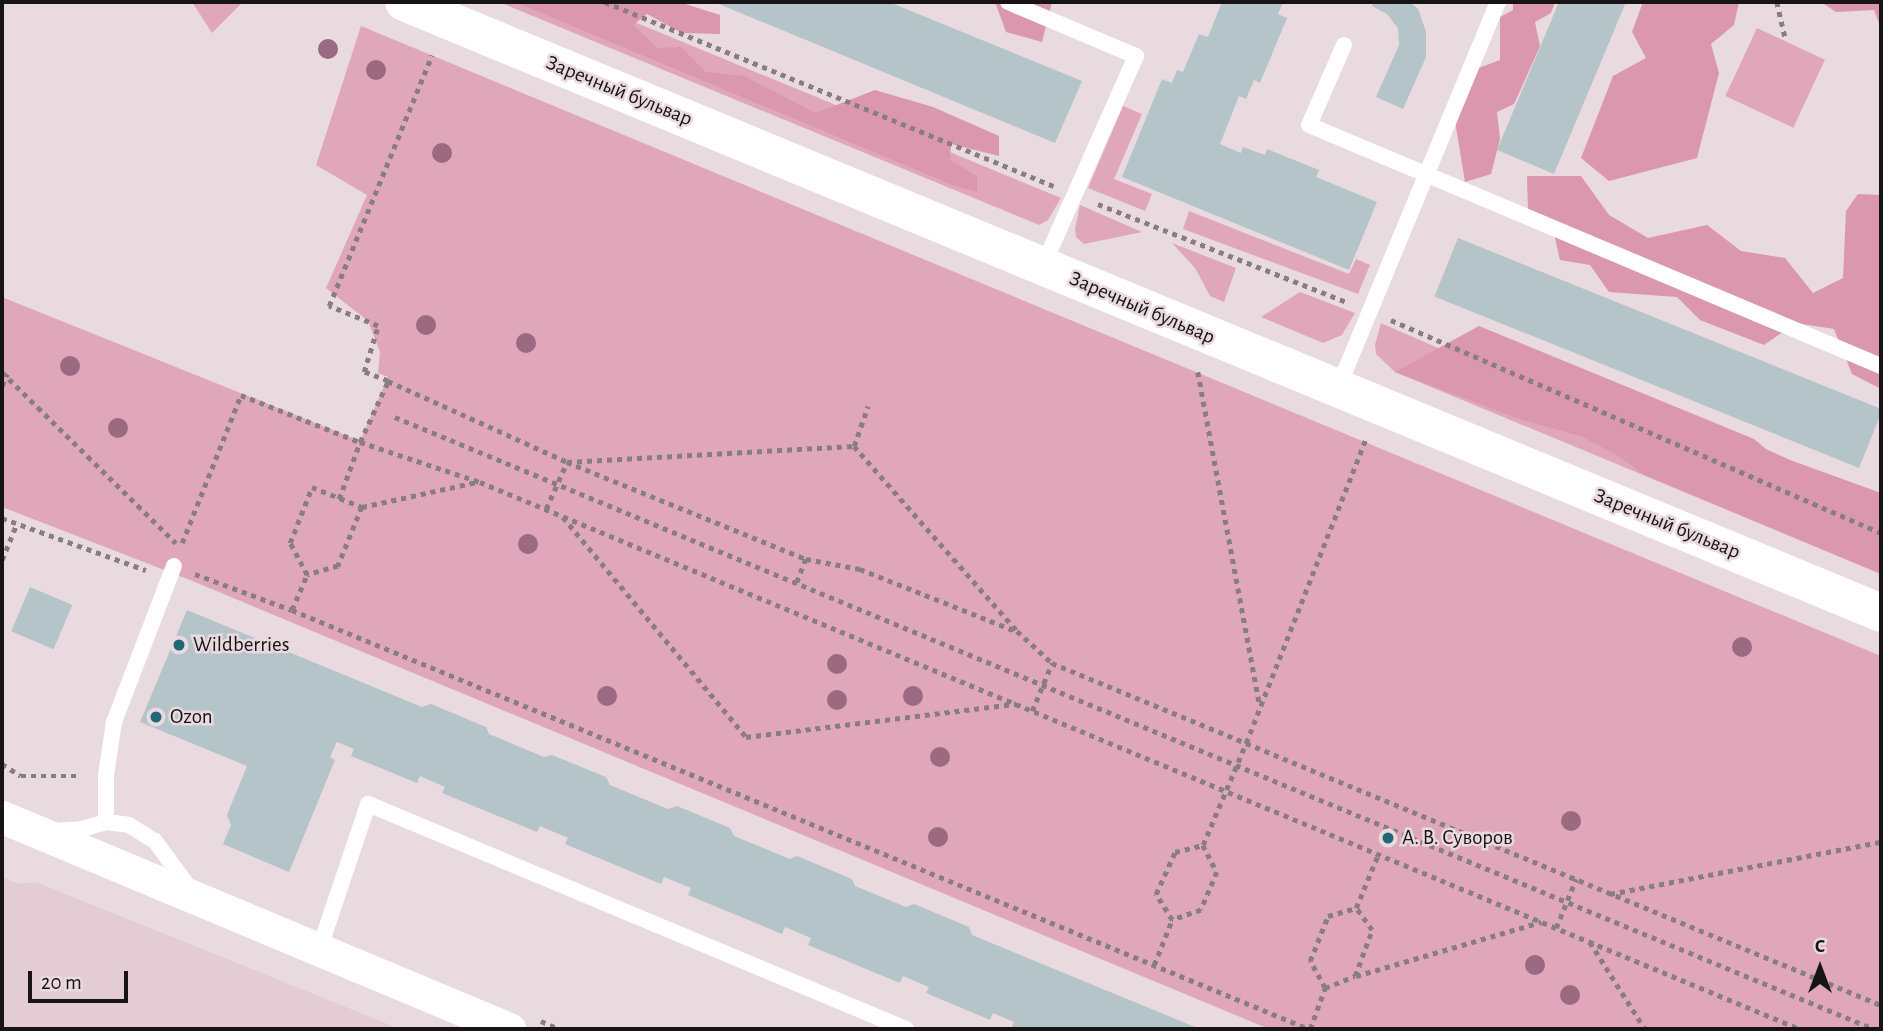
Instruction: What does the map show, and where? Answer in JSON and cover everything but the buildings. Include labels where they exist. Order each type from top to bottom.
[{"type":"street","name":"Заречный бульвар","points":[[404,2],[1881,613]]},
{"type":"street","points":[[2,817],[509,1029]]},
{"type":"lane","points":[[1008,2],[1136,56],[1043,266]]},
{"type":"lane","points":[[1338,388],[1498,2]]},
{"type":"lane","points":[[1344,44],[1309,125],[1881,366]]},
{"type":"lane","points":[[106,822],[106,775],[114,722],[174,566]]},
{"type":"lane","points":[[319,950],[368,804],[906,1029]]},
{"type":"lane","points":[[38,832],[82,829],[106,822],[129,825],[155,841],[198,899]]},
{"type":"path","points":[[605,2],[1074,195],[1371,311],[1881,533]]},
{"type":"path","points":[[1777,2],[1786,41]]},
{"type":"path","points":[[432,55],[329,306],[379,326],[364,372],[567,462],[806,559],[860,569],[1017,631]]},
{"type":"path","points":[[1198,372],[1261,706]]},
{"type":"path","points":[[2,386],[4,373]]},
{"type":"path","points":[[4,373],[180,547],[242,395],[360,442],[480,482],[1800,1029]]},
{"type":"path","points":[[339,499],[387,381]]},
{"type":"path","points":[[855,446],[869,406]]},
{"type":"path","points":[[395,417],[1874,1029]]},
{"type":"path","points":[[1153,965],[1172,920],[1201,910],[1212,885],[1217,872],[1203,845],[1365,441]]},
{"type":"path","points":[[567,462],[855,446]]},
{"type":"path","points":[[855,446],[1017,631],[1052,663],[1881,1005]]},
{"type":"path","points":[[546,509],[567,462]]},
{"type":"path","points":[[307,575],[290,543],[312,487],[362,507],[480,482]]},
{"type":"path","points":[[307,575],[338,566],[362,507]]},
{"type":"path","points":[[562,516],[746,737],[1017,704]]},
{"type":"path","points":[[2,518],[144,570],[174,566],[292,610],[1309,1029],[1325,988],[1355,976],[1541,922]]},
{"type":"path","points":[[2,560],[17,523]]},
{"type":"path","points":[[796,583],[806,559]]},
{"type":"path","points":[[292,610],[307,575]]},
{"type":"path","points":[[1032,711],[1052,663]]},
{"type":"path","points":[[2,764],[21,776],[106,775]]},
{"type":"path","points":[[1610,894],[1881,842]]},
{"type":"path","points":[[1172,920],[1156,894],[1175,852],[1203,845]]},
{"type":"path","points":[[1356,908],[1378,855]]},
{"type":"path","points":[[1556,928],[1576,879]]},
{"type":"path","points":[[1355,976],[1372,930],[1356,908]]},
{"type":"path","points":[[1325,988],[1310,961],[1328,916],[1356,908]]},
{"type":"path","points":[[1590,942],[1645,1029]]},
{"type":"shaded area","points":[[192,2],[243,2],[212,33]]},
{"type":"shaded area","points":[[499,2],[586,2],[1061,198],[1048,220],[1039,225]]},
{"type":"shaded area","points":[[515,2],[679,2],[720,15],[720,34],[682,33],[647,14],[633,25],[658,48],[681,47],[706,72],[744,76],[816,113],[875,90],[933,107],[999,136],[999,156],[951,144],[950,160],[977,176],[977,192],[955,186]]},
{"type":"shaded area","points":[[995,2],[1052,2],[1042,42],[1006,32]]},
{"type":"shaded area","points":[[1513,2],[1555,2],[1551,13],[1535,22],[1540,46],[1514,104],[1497,112],[1500,139],[1491,174],[1465,182],[1452,103],[1476,69],[1500,60],[1500,17],[1513,10]]},
{"type":"shaded area","points":[[1643,2],[1739,2],[1734,25],[1711,44],[1719,73],[1697,158],[1609,181],[1581,158],[1613,76],[1646,58],[1632,32]]},
{"type":"shaded area","points":[[1821,2],[1881,2],[1881,28],[1874,10],[1836,12]]},
{"type":"shaded area","points":[[361,26],[1881,656],[1881,1029],[1269,1029],[190,580],[2,507],[2,297],[360,441],[388,377],[378,373],[380,352],[368,321],[326,288],[367,195],[316,165]]},
{"type":"shaded area","points":[[1757,28],[1825,60],[1793,128],[1725,96]]},
{"type":"shaded area","points":[[1123,106],[1142,114],[1114,179],[1152,194],[1145,211],[1088,188]]},
{"type":"shaded area","points":[[1527,176],[1581,176],[1609,215],[1648,238],[1707,225],[1741,251],[1785,258],[1813,293],[1843,278],[1846,211],[1858,194],[1881,195],[1881,389],[1852,374],[1834,329],[1796,323],[1764,345],[1700,320],[1677,297],[1609,292],[1590,265],[1560,260],[1551,221],[1528,213]]},
{"type":"shaded area","points":[[1080,205],[1142,232],[1084,244],[1076,237],[1075,229]]},
{"type":"shaded area","points":[[1189,211],[1349,274],[1356,259],[1370,265],[1358,294],[1183,229]]},
{"type":"shaded area","points":[[1172,243],[1236,268],[1224,302],[1210,296],[1195,268]]},
{"type":"shaded area","points":[[1300,292],[1355,313],[1342,335],[1323,343],[1261,317]]},
{"type":"shaded area","points":[[1381,323],[1881,542],[1881,574],[1395,372],[1376,354],[1375,345]]},
{"type":"shaded area","points":[[1479,326],[1754,439],[1766,449],[1790,460],[1881,493],[1881,574],[1643,474],[1617,455],[1580,436],[1522,420],[1395,372]]},
{"type":"shaded area","points":[[2,877],[19,884],[36,882],[400,1029],[2,1029]]},
{"type":"place","name":"Wildberries","points":[[179,645]]},
{"type":"place","name":"Ozon","points":[[156,717]]},
{"type":"place","name":"А. В. Суворов","points":[[1388,838]]}]
